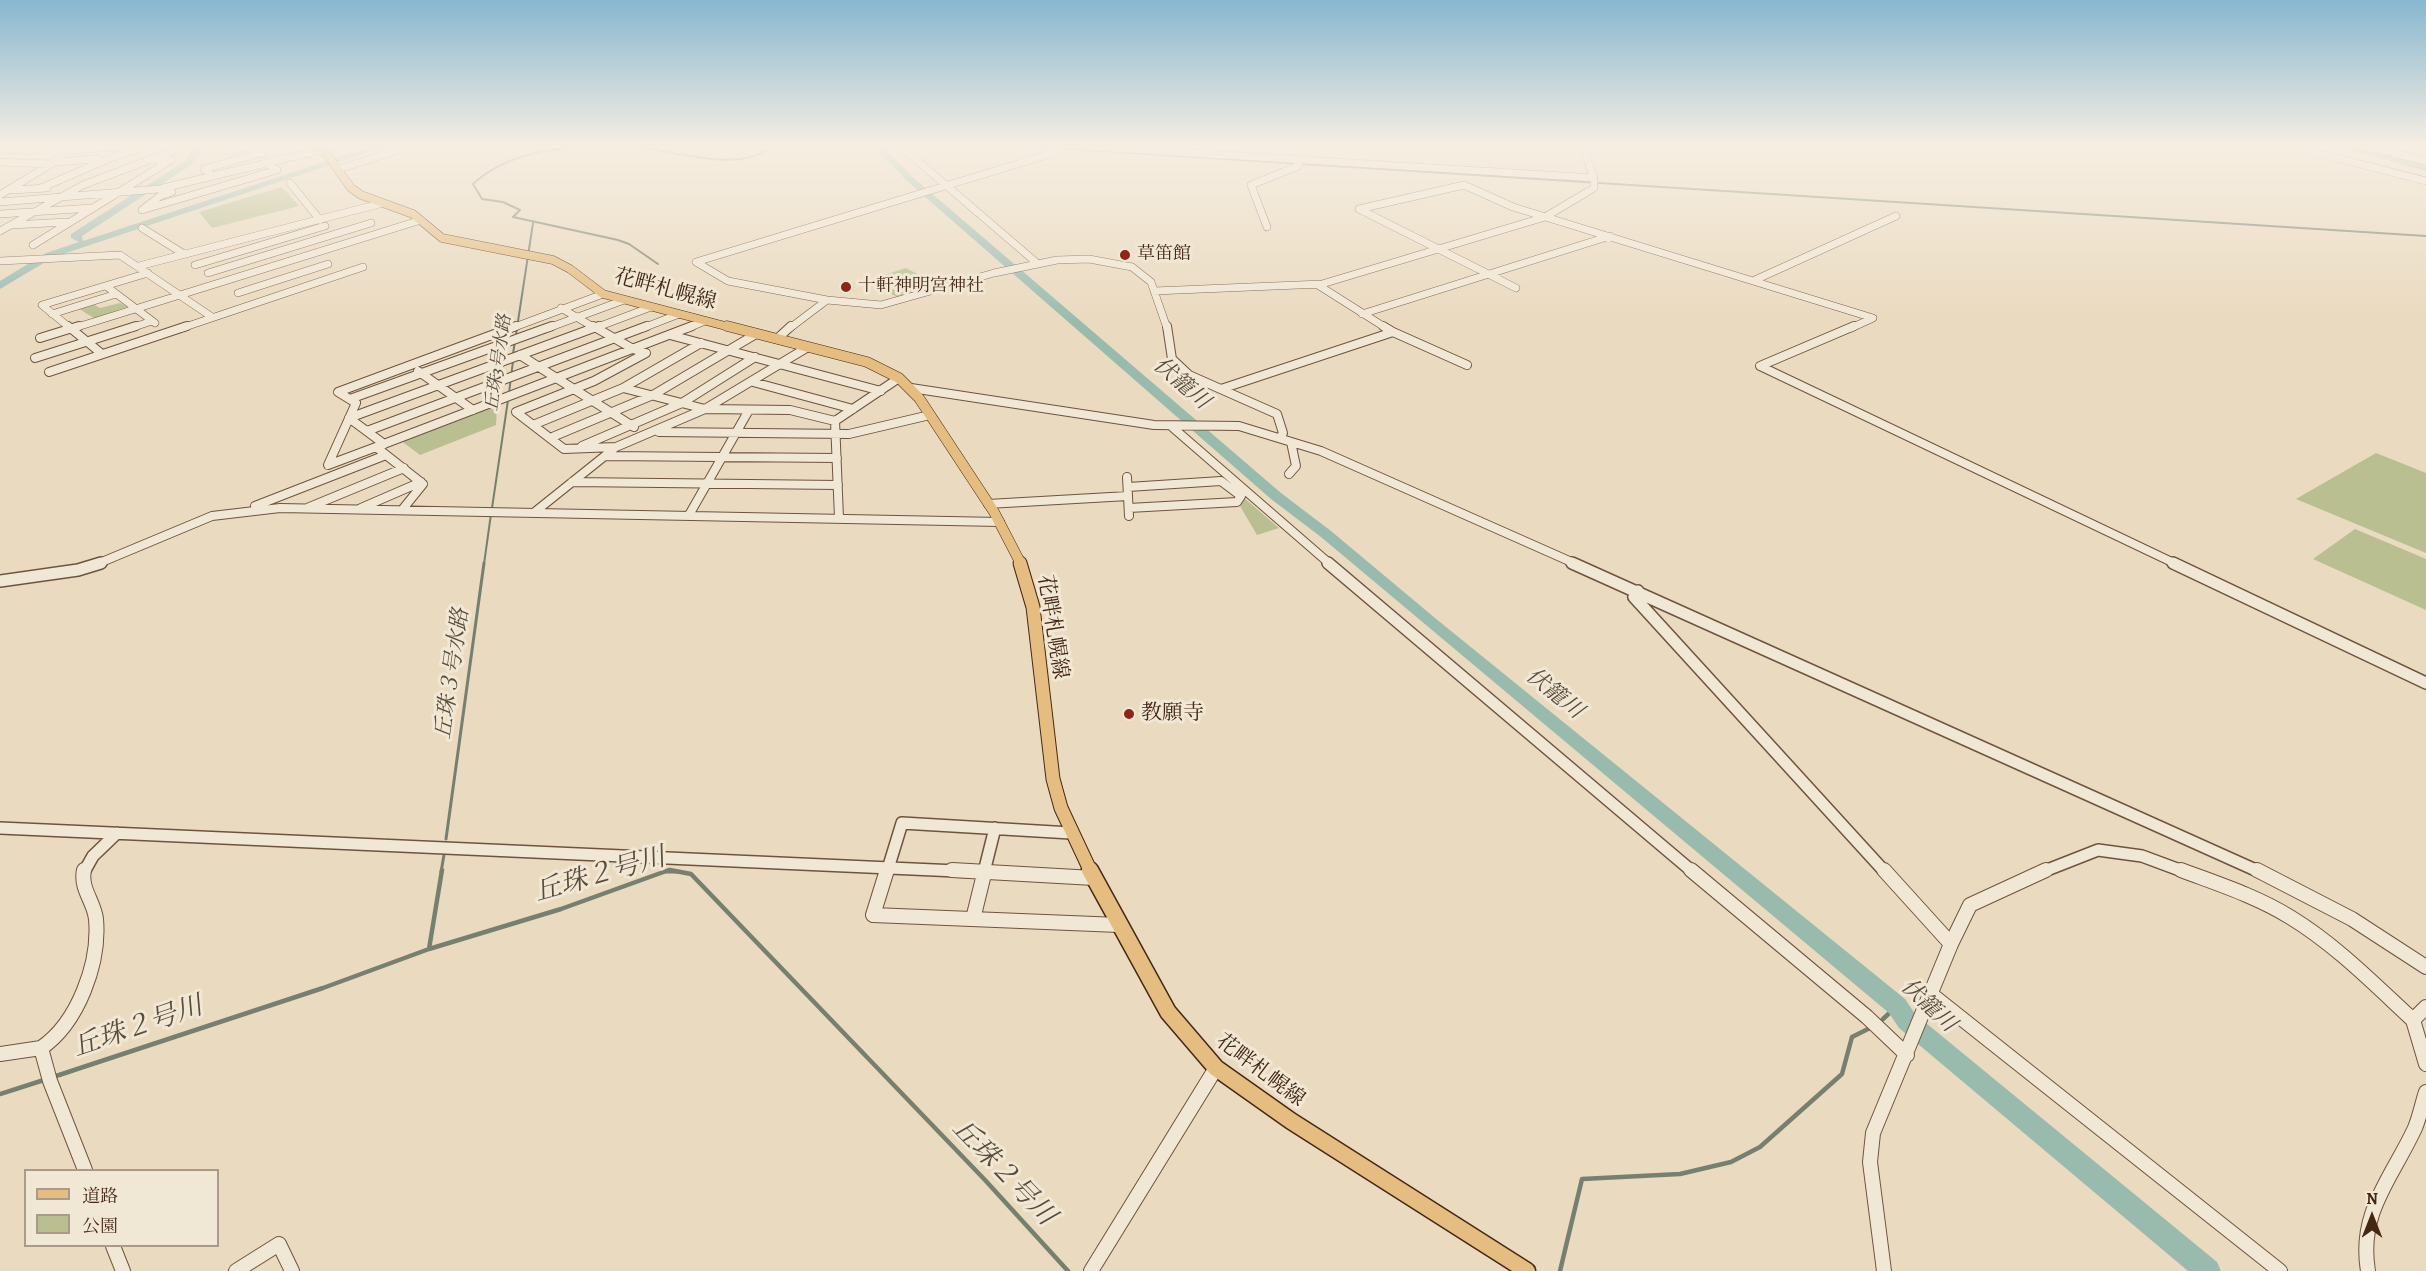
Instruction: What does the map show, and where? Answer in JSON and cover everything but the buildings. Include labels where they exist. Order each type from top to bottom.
[{"type":"main road","name":"花畔札幌線","points":[[387,204],[404,210],[421,220],[442,238],[534,255],[565,265],[588,285],[603,294],[867,362],[899,378],[911,388],[1000,522],[1029,586],[1053,779],[1071,833],[1168,1012],[1216,1068],[1291,1121],[1527,1271]]},
{"type":"street","points":[[0,231],[45,204]]},
{"type":"street","points":[[33,245],[101,204]]},
{"type":"street","points":[[149,204],[142,210],[161,204]]},
{"type":"street","points":[[307,204],[322,223]]},
{"type":"street","points":[[195,265],[379,204]]},
{"type":"street","points":[[885,204],[696,262],[728,281],[827,300],[881,305],[1035,264],[1078,259],[1112,262],[1140,272],[1151,282],[1155,291],[1166,323],[1173,359],[1189,375],[1277,414],[1296,466],[1289,474]]},
{"type":"street","points":[[965,204],[1035,264]]},
{"type":"street","points":[[1258,204],[1267,227]]},
{"type":"street","points":[[1380,204],[1359,209],[1516,288]]},
{"type":"street","points":[[1507,204],[1873,318],[1760,366],[2426,683]]},
{"type":"street","points":[[1155,291],[1318,285],[1545,217],[1567,204]]},
{"type":"street","points":[[0,214],[95,208]]},
{"type":"street","points":[[1755,280],[1896,216]]},
{"type":"street","points":[[363,219],[386,231]]},
{"type":"street","points":[[40,338],[421,220]]},
{"type":"street","points":[[0,225],[69,222]]},
{"type":"street","points":[[139,266],[322,223]]},
{"type":"street","points":[[208,273],[371,224]]},
{"type":"street","points":[[142,228],[254,303]]},
{"type":"street","points":[[1362,314],[1610,236]]},
{"type":"street","points":[[281,237],[344,273]]},
{"type":"street","points":[[0,261],[120,255],[212,317]]},
{"type":"street","points":[[238,292],[328,264]]},
{"type":"street","points":[[49,372],[363,267]]},
{"type":"street","points":[[102,354],[42,305],[148,273]]},
{"type":"street","points":[[1318,285],[1393,332],[1467,365]]},
{"type":"street","points":[[106,286],[167,332]]},
{"type":"street","points":[[52,314],[116,294]]},
{"type":"street","points":[[603,294],[408,364],[338,392],[356,403],[327,465],[705,321]]},
{"type":"street","points":[[350,399],[624,300]]},
{"type":"street","points":[[777,339],[806,313],[827,300]]},
{"type":"street","points":[[349,418],[651,307]]},
{"type":"street","points":[[561,308],[614,339],[646,353],[574,389],[516,412],[564,449],[616,447]]},
{"type":"street","points":[[367,431],[679,314]]},
{"type":"street","points":[[36,358],[152,321]]},
{"type":"street","points":[[1221,389],[1393,332]]},
{"type":"street","points":[[550,438],[653,395],[756,334]]},
{"type":"street","points":[[669,335],[881,391]]},
{"type":"street","points":[[533,425],[623,388],[701,343]]},
{"type":"street","points":[[536,512],[616,447],[705,409],[808,347]]},
{"type":"street","points":[[516,357],[538,367],[631,425],[651,434],[849,434],[930,415]]},
{"type":"street","points":[[576,448],[681,403],[755,357]]},
{"type":"street","points":[[408,364],[473,410]]},
{"type":"street","points":[[623,388],[705,409],[790,410],[835,421],[899,378]]},
{"type":"street","points":[[753,382],[853,408]]},
{"type":"street","points":[[911,388],[1174,426],[1239,426],[1321,451],[1981,744],[2321,900],[2380,933],[2426,967]]},
{"type":"street","points":[[689,515],[749,410]]},
{"type":"street","points":[[349,418],[367,431],[386,455],[421,482]]},
{"type":"street","points":[[835,421],[839,518]]},
{"type":"street","points":[[1174,426],[1451,669],[1867,1017],[1910,1049]]},
{"type":"street","points":[[251,510],[254,506],[386,455]]},
{"type":"street","points":[[604,456],[837,458]]},
{"type":"street","points":[[307,508],[404,468]]},
{"type":"street","points":[[988,504],[1128,487],[1221,481],[1241,496],[1237,502],[1129,512],[1128,487]]},
{"type":"street","points":[[361,509],[421,482]]},
{"type":"street","points":[[402,510],[423,484],[421,482]]},
{"type":"street","points":[[572,482],[838,485]]},
{"type":"street","points":[[0,581],[78,570],[108,560],[188,524],[251,510],[307,508],[1000,522]]},
{"type":"street","points":[[1638,591],[1634,597],[1648,614],[1951,944]]},
{"type":"street","points":[[1071,833],[902,823],[873,915],[1119,924]]},
{"type":"street","points":[[0,828],[888,866],[1094,878]]},
{"type":"street","points":[[973,918],[995,828]]},
{"type":"street","points":[[0,1054],[41,1048],[59,1034],[75,1010],[94,943],[96,917],[84,893],[82,874],[89,860],[117,833]]},
{"type":"street","points":[[1884,1271],[1870,1162],[1873,1133],[1910,1049],[1951,944],[1970,905],[2031,876],[2098,849],[2123,851],[2241,892],[2289,917],[2335,949],[2413,1020],[2426,1064]]},
{"type":"street","points":[[1930,999],[2280,1271]]},
{"type":"street","points":[[2413,1020],[2426,1007]]},
{"type":"street","points":[[41,1048],[49,1078],[84,1169]]},
{"type":"street","points":[[1091,1271],[1216,1068]]},
{"type":"street","points":[[2368,1271],[2363,1256],[2366,1226],[2415,1128],[2426,1092]]},
{"type":"street","points":[[236,1271],[279,1244],[292,1271]]},
{"type":"street","points":[[114,1247],[123,1271]]},
{"type":"green space","points":[[225,204],[299,206],[212,228],[199,212]]},
{"type":"green space","points":[[906,268],[940,286],[899,298],[866,281]]},
{"type":"green space","points":[[91,303],[100,308],[120,303],[127,307],[94,318],[76,307]]},
{"type":"green space","points":[[497,403],[496,425],[420,455],[400,440]]},
{"type":"green space","points":[[2376,453],[2426,473],[2426,553],[2296,499]]},
{"type":"green space","points":[[1243,497],[1279,528],[1257,535],[1240,506]]},
{"type":"green space","points":[[2355,529],[2426,559],[2426,610],[2313,559]]},
{"type":"waterway","points":[[79,239],[75,236],[124,204]]},
{"type":"waterway","points":[[0,286],[50,255],[204,204]]},
{"type":"waterway","points":[[508,204],[520,210],[513,217],[618,240],[629,244],[658,264]]},
{"type":"waterway","name":"伏籠川","points":[[939,204],[1276,496],[1326,534],[1429,622],[1897,1006],[1907,1021],[2208,1271]]},
{"type":"waterway","points":[[1932,204],[2426,236]]},
{"type":"waterway","name":"丘珠3号水路","points":[[513,354],[533,223]]},
{"type":"waterway","name":"丘珠3号水路","points":[[509,393],[513,361]]},
{"type":"waterway","name":"丘珠3号水路","points":[[492,508],[508,400]]},
{"type":"waterway","name":"丘珠３号水路","points":[[484,564],[491,514]]},
{"type":"waterway","name":"丘珠３号水路","points":[[446,839],[484,563]]},
{"type":"waterway","name":"丘珠３号水路","points":[[441,872],[444,855]]},
{"type":"waterway","name":"丘珠３号水路","points":[[429,949],[442,870]]},
{"type":"waterway","name":"丘珠２号川","points":[[429,949],[561,909],[669,870]]},
{"type":"waterway","name":"丘珠２号川","points":[[670,870],[691,874],[985,1180],[1068,1271]]},
{"type":"waterway","name":"丘珠２号川","points":[[664,872],[678,872]]},
{"type":"waterway","name":"丘珠２号川","points":[[53,1077],[323,988],[429,949]]},
{"type":"waterway","points":[[1883,1019],[1897,1006]]},
{"type":"waterway","points":[[1560,1271],[1582,1179],[1680,1174],[1731,1162],[1760,1147],[1842,1074],[1852,1037],[1870,1028]]},
{"type":"waterway","name":"丘珠２号川","points":[[0,1094],[44,1080]]},
{"type":"place","name":"草笛館","points":[[1125,255]]},
{"type":"place","name":"十軒神明宮神社","points":[[846,287]]},
{"type":"place","name":"教願寺","points":[[1129,714]]}]
